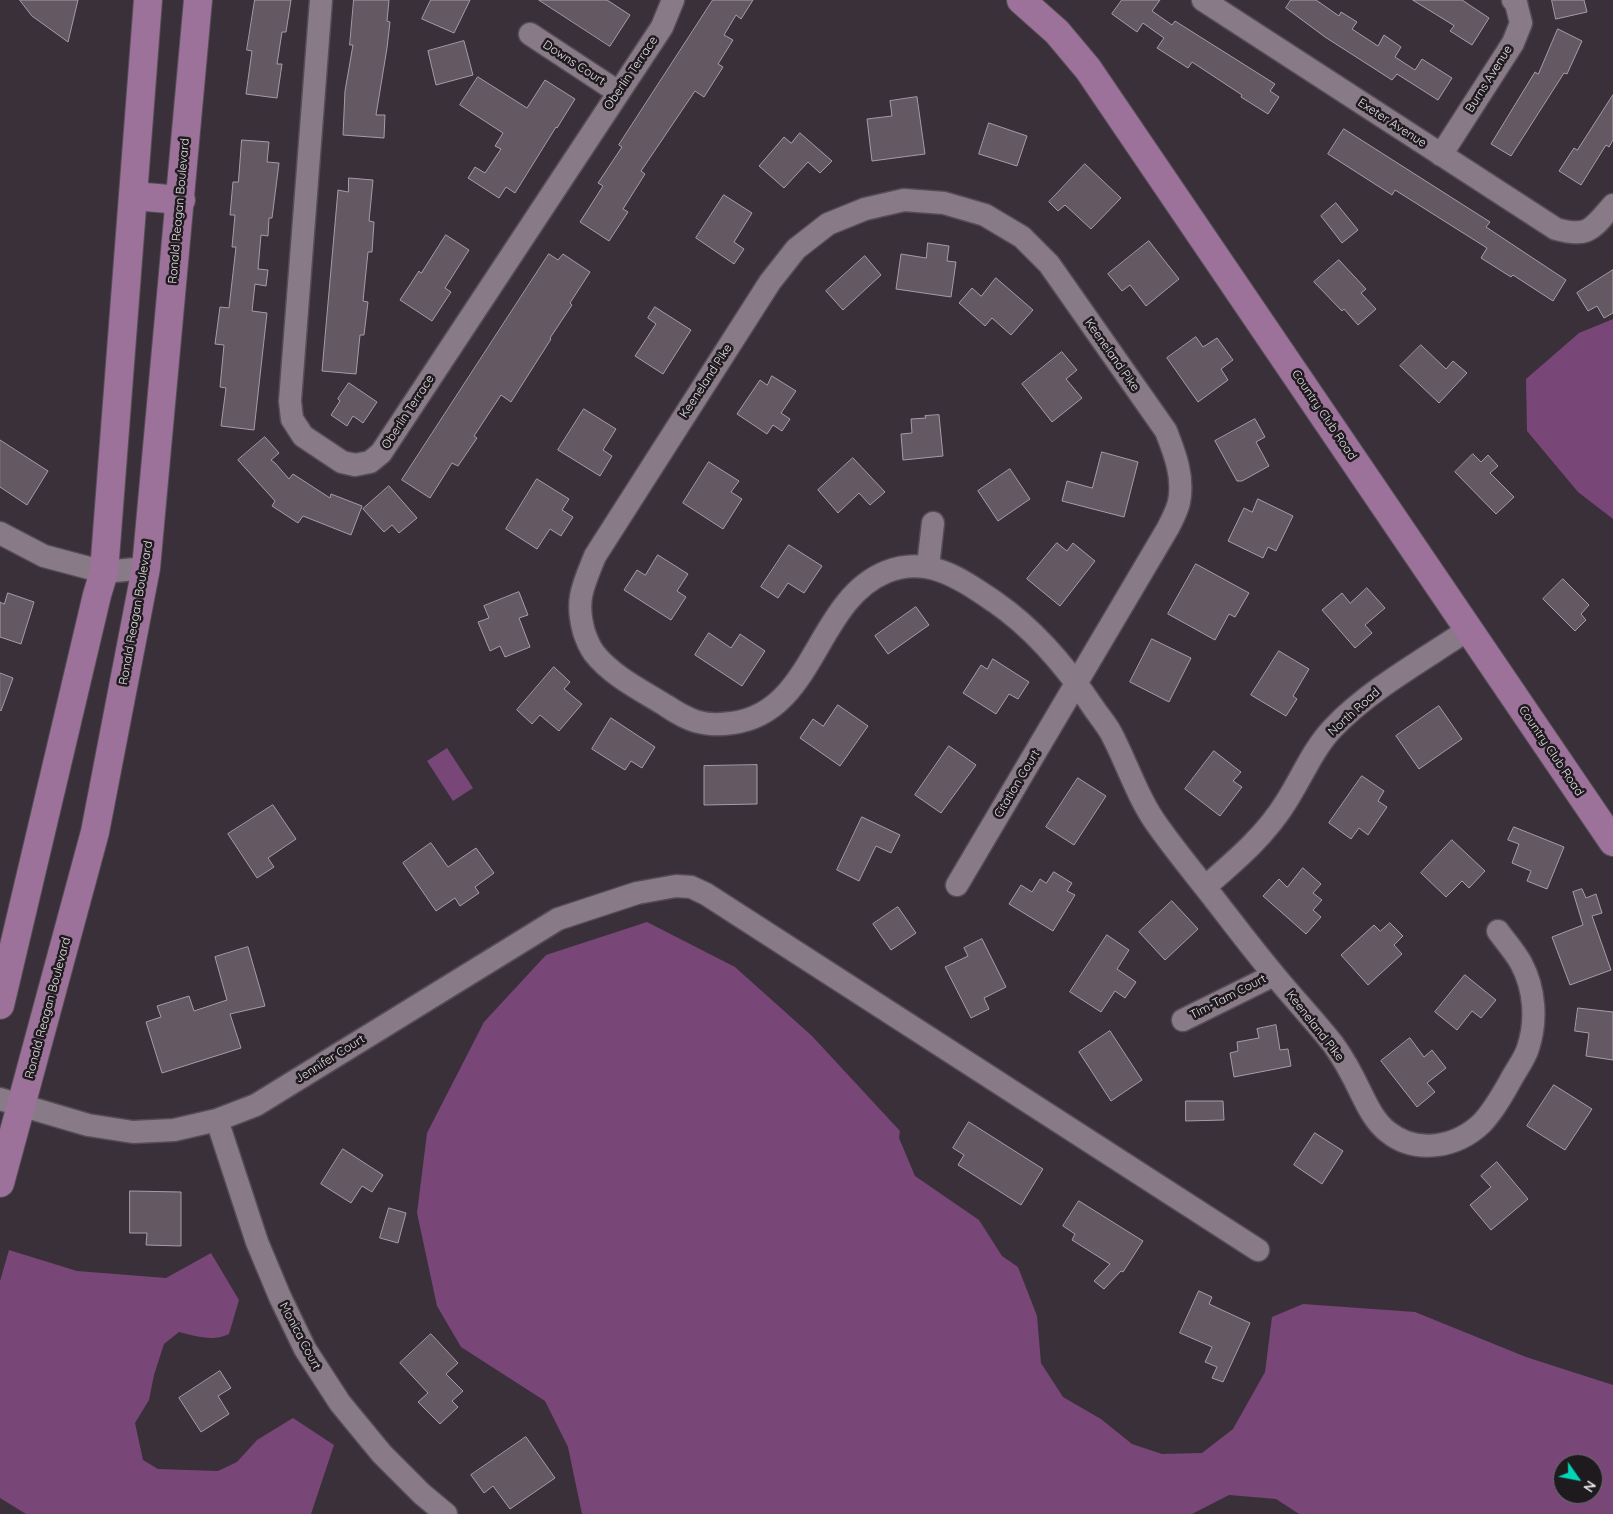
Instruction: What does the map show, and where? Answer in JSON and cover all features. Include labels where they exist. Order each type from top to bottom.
[{"type":"main road","points":[[0,1005],[104,572],[148,0]]},
{"type":"main road","name":"Ronald Reagan Boulevard","points":[[0,1183],[11,1102],[95,832],[146,568],[198,0]]},
{"type":"main road","name":"Country Club Road","points":[[1021,0],[1057,32],[1088,69],[1613,842]]},
{"type":"main road","points":[[133,196],[181,200]]},
{"type":"street","name":"Oberlin Terrace","points":[[321,0],[290,401],[292,419],[303,436],[342,462],[356,465],[370,462],[382,453],[662,26],[673,0]]},
{"type":"street","name":"Exeter Avenue","points":[[1203,0],[1556,229],[1573,233],[1586,232],[1613,205]]},
{"type":"street","name":"Burns Avenue","points":[[1442,155],[1513,43],[1521,22],[1516,3],[1513,0]]},
{"type":"street","name":"Downs Court","points":[[530,34],[618,92]]},
{"type":"street","name":"Keeneland Pike","points":[[1077,683],[1168,528],[1179,503],[1181,480],[1176,454],[1166,431],[1049,264],[1022,237],[985,215],[944,203],[904,200],[865,209],[828,224],[796,249],[770,282],[595,556],[581,590],[579,616],[588,645],[600,661],[621,677],[683,717],[711,726],[740,722],[762,715],[781,701],[796,682],[847,601],[866,582],[888,571],[910,565],[928,566],[967,583],[1001,606],[1035,636],[1077,683],[1110,730],[1154,822],[1274,974],[1335,1047],[1375,1119],[1388,1133],[1409,1144],[1437,1146],[1462,1138],[1482,1123],[1496,1105],[1528,1051],[1534,1026],[1534,1012],[1529,981],[1520,962],[1498,931]]},
{"type":"street","points":[[928,566],[933,523]]},
{"type":"street","points":[[0,532],[44,556],[104,572],[146,568]]},
{"type":"street","name":"North Road","points":[[1205,887],[1247,850],[1266,830],[1286,802],[1306,765],[1333,728],[1372,694],[1469,629]]},
{"type":"street","name":"Citation Court","points":[[957,885],[1077,683]]},
{"type":"street","name":"Jennifer Court","points":[[11,1102],[88,1125],[133,1132],[174,1130],[217,1120],[256,1105],[558,919],[637,893],[676,886],[691,887],[706,894],[1258,1250]]},
{"type":"street","name":"Tim-Tam Court","points":[[1183,1020],[1274,974]]},
{"type":"street","name":"Monica Court","points":[[217,1120],[257,1242],[280,1298],[305,1349],[340,1403],[382,1454],[422,1494],[446,1514]]},
{"type":"shaded area","points":[[1613,319],[1613,519],[1578,492],[1527,431],[1526,379],[1579,333]]},
{"type":"shaded area","points":[[447,748],[473,788],[453,801],[427,761]]},
{"type":"shaded area","points":[[647,922],[735,967],[812,1036],[900,1131],[899,1138],[915,1176],[979,1220],[1002,1256],[1018,1267],[1037,1316],[1041,1363],[1063,1397],[1101,1419],[1132,1444],[1162,1454],[1202,1453],[1233,1429],[1265,1372],[1272,1317],[1303,1304],[1415,1312],[1526,1357],[1613,1385],[1613,1514],[1299,1514],[1276,1499],[1229,1495],[1192,1514],[582,1514],[568,1447],[545,1401],[461,1347],[437,1306],[417,1213],[427,1133],[484,1022],[546,955]]},
{"type":"shaded area","points":[[9,1250],[77,1271],[166,1278],[211,1253],[239,1300],[229,1334],[211,1338],[179,1332],[164,1344],[154,1375],[149,1400],[135,1423],[143,1460],[158,1469],[218,1471],[237,1462],[257,1440],[293,1418],[334,1445],[311,1514],[26,1514],[0,1498],[0,1281]]},
{"type":"building","points":[[20,0],[78,0],[68,42],[32,16]]},
{"type":"building","points":[[255,0],[291,0],[286,32],[282,32],[277,64],[282,64],[277,98],[246,94],[252,51],[247,50]]},
{"type":"building","points":[[354,0],[389,0],[387,21],[390,22],[376,115],[385,115],[384,138],[343,135],[345,91],[353,45],[350,45]]},
{"type":"building","points":[[431,0],[470,0],[454,33],[422,19]]},
{"type":"building","points":[[539,0],[607,0],[630,15],[610,46]]},
{"type":"building","points":[[713,0],[753,0],[741,19],[736,15],[724,35],[733,40],[718,64],[723,67],[704,97],[695,91],[641,171],[645,174],[623,209],[628,212],[609,241],[580,222],[603,186],[598,183],[622,147],[619,145]]},
{"type":"building","points":[[1122,0],[1160,0],[1152,11],[1172,25],[1175,21],[1275,84],[1270,91],[1279,97],[1268,114],[1192,62],[1188,68],[1157,48],[1164,38],[1143,23],[1137,32],[1112,14]]},
{"type":"building","points":[[1291,0],[1316,0],[1339,16],[1341,12],[1357,22],[1352,29],[1378,46],[1384,35],[1401,47],[1395,57],[1415,70],[1422,59],[1452,78],[1438,100],[1397,74],[1392,80],[1325,37],[1286,8]]},
{"type":"building","points":[[1413,0],[1462,0],[1489,18],[1472,45],[1450,31],[1454,26]]},
{"type":"building","points":[[1552,0],[1584,0],[1587,12],[1556,19]]},
{"type":"building","points":[[1558,29],[1582,41],[1567,74],[1564,73],[1511,156],[1491,144],[1535,72],[1538,74]]},
{"type":"building","points":[[464,41],[473,75],[436,85],[428,51]]},
{"type":"building","points":[[478,77],[527,108],[545,80],[575,99],[515,193],[506,187],[499,198],[468,178],[475,167],[485,173],[501,149],[495,146],[503,133],[460,105]]},
{"type":"building","points":[[1613,95],[1613,140],[1609,147],[1606,145],[1581,185],[1559,171],[1574,148],[1577,150]]},
{"type":"building","points":[[917,97],[925,154],[872,161],[867,119],[892,116],[890,101]]},
{"type":"building","points":[[989,123],[1027,136],[1017,166],[979,154]]},
{"type":"building","points":[[1344,129],[1490,222],[1486,227],[1566,280],[1553,301],[1513,275],[1511,277],[1481,258],[1487,248],[1395,190],[1392,195],[1328,154]]},
{"type":"building","points":[[800,133],[832,161],[820,173],[808,162],[784,188],[759,166],[784,137],[791,143]]},
{"type":"building","points":[[242,140],[269,142],[267,162],[279,163],[272,218],[269,218],[268,236],[261,235],[258,269],[268,270],[266,286],[255,284],[252,311],[267,313],[254,430],[221,426],[226,388],[220,387],[224,345],[215,344],[220,307],[229,308],[236,247],[232,247],[235,215],[230,215],[233,182],[238,182]]},
{"type":"building","points":[[1085,164],[1121,198],[1091,229],[1065,205],[1058,211],[1049,202]]},
{"type":"building","points":[[349,178],[373,180],[369,221],[374,222],[372,252],[368,252],[363,301],[368,302],[364,335],[360,335],[356,374],[322,371],[338,190],[348,192]]},
{"type":"building","points":[[724,195],[752,213],[734,242],[744,249],[734,264],[696,238]]},
{"type":"building","points":[[1336,203],[1358,230],[1342,243],[1321,216]]},
{"type":"building","points":[[446,235],[469,250],[445,288],[451,292],[432,321],[400,300],[419,271],[421,273]]},
{"type":"building","points":[[1149,241],[1179,279],[1146,306],[1130,285],[1122,291],[1108,274]]},
{"type":"building","points":[[928,243],[949,246],[947,261],[956,262],[951,297],[896,289],[901,254],[926,258]]},
{"type":"building","points":[[549,254],[558,260],[563,254],[590,272],[570,303],[572,305],[511,402],[501,395],[474,436],[477,438],[458,466],[452,463],[430,498],[402,480]]},
{"type":"building","points":[[865,256],[881,275],[843,310],[826,291]]},
{"type":"building","points":[[1339,260],[1366,289],[1361,293],[1376,309],[1358,325],[1344,309],[1342,311],[1314,282]]},
{"type":"building","points":[[1613,270],[1613,313],[1604,318],[1597,306],[1588,311],[1577,293]]},
{"type":"building","points":[[996,278],[1033,310],[1011,335],[992,318],[985,326],[959,303],[972,288],[981,296]]},
{"type":"building","points":[[655,307],[691,330],[663,374],[635,356],[656,324],[648,318]]},
{"type":"building","points":[[1196,337],[1203,347],[1217,338],[1233,360],[1221,369],[1228,380],[1198,402],[1167,358]]},
{"type":"building","points":[[1421,345],[1446,369],[1453,361],[1467,373],[1439,403],[1400,366]]},
{"type":"building","points":[[1062,352],[1077,370],[1066,379],[1082,398],[1052,422],[1022,384]]},
{"type":"building","points":[[772,376],[796,391],[781,413],[790,419],[782,431],[773,425],[767,434],[737,414],[760,380],[767,385]]},
{"type":"building","points":[[349,383],[377,402],[363,423],[353,416],[347,426],[331,415],[340,401],[338,399]]},
{"type":"building","points":[[584,409],[616,429],[603,450],[612,456],[600,476],[558,450]]},
{"type":"building","points":[[939,415],[943,456],[903,460],[901,434],[912,433],[911,419]]},
{"type":"building","points":[[1255,419],[1265,437],[1256,442],[1269,466],[1242,481],[1237,481],[1215,441]]},
{"type":"building","points":[[265,437],[279,453],[271,460],[289,479],[293,474],[330,498],[331,494],[362,506],[351,535],[303,516],[298,523],[272,506],[275,501],[238,460]]},
{"type":"building","points":[[0,440],[48,471],[27,505],[0,487]]},
{"type":"building","points":[[1102,452],[1138,462],[1124,517],[1062,501],[1067,481],[1092,488]]},
{"type":"building","points":[[1473,454],[1481,462],[1488,455],[1498,466],[1490,473],[1514,497],[1496,514],[1455,472]]},
{"type":"building","points":[[853,458],[885,492],[870,505],[859,493],[838,513],[818,490]]},
{"type":"building","points":[[709,462],[739,481],[731,492],[742,499],[723,529],[683,503]]},
{"type":"building","points":[[1010,469],[1030,499],[998,521],[978,491]]},
{"type":"building","points":[[537,479],[569,499],[562,510],[573,517],[561,536],[550,529],[537,549],[506,529]]},
{"type":"building","points":[[389,486],[417,518],[399,533],[392,525],[384,532],[363,509]]},
{"type":"building","points":[[1258,499],[1293,516],[1276,551],[1268,547],[1263,558],[1228,541],[1244,508],[1252,512]]},
{"type":"building","points":[[1057,543],[1067,551],[1073,543],[1095,561],[1060,606],[1027,579]]},
{"type":"building","points":[[789,545],[822,566],[804,593],[788,583],[778,598],[761,587]]},
{"type":"building","points":[[658,555],[688,574],[677,591],[686,597],[671,620],[624,590],[637,570],[645,575]]},
{"type":"building","points":[[1196,564],[1249,593],[1235,617],[1229,614],[1215,640],[1168,614]]},
{"type":"building","points":[[1563,579],[1589,605],[1581,614],[1586,620],[1575,631],[1543,599]]},
{"type":"building","points":[[1367,588],[1385,608],[1365,625],[1372,633],[1355,648],[1322,610],[1342,593],[1350,603]]},
{"type":"building","points":[[519,592],[528,615],[519,618],[530,647],[505,657],[500,646],[490,651],[478,622],[489,618],[484,606]]},
{"type":"building","points":[[8,593],[34,602],[21,644],[0,637],[0,602],[4,604]]},
{"type":"building","points":[[916,607],[929,625],[888,654],[875,636]]},
{"type":"building","points":[[709,633],[731,648],[740,634],[765,651],[742,686],[695,655]]},
{"type":"building","points":[[1152,639],[1191,658],[1169,702],[1130,682]]},
{"type":"building","points":[[1279,651],[1309,669],[1293,696],[1297,699],[1286,716],[1251,695]]},
{"type":"building","points":[[993,659],[1029,682],[1018,699],[1009,694],[996,714],[963,693],[981,665],[987,669]]},
{"type":"building","points":[[554,667],[570,682],[564,689],[582,704],[559,731],[540,715],[532,724],[517,710]]},
{"type":"building","points":[[0,673],[13,678],[1,711],[0,710]]},
{"type":"building","points":[[838,705],[868,726],[840,766],[800,738],[813,719],[823,726]]},
{"type":"building","points":[[1439,706],[1462,739],[1419,769],[1396,736]]},
{"type":"building","points":[[611,718],[655,747],[642,768],[631,761],[625,770],[592,749]]},
{"type":"building","points":[[949,746],[976,765],[941,813],[915,795]]},
{"type":"building","points":[[1214,751],[1241,772],[1233,781],[1242,787],[1220,816],[1185,789]]},
{"type":"building","points":[[757,765],[757,804],[704,805],[704,766]]},
{"type":"building","points":[[1362,776],[1384,791],[1378,801],[1387,807],[1368,835],[1359,828],[1351,839],[1329,823]]},
{"type":"building","points":[[1078,778],[1106,796],[1074,845],[1046,827]]},
{"type":"building","points":[[273,805],[296,839],[268,858],[274,867],[257,878],[228,834]]},
{"type":"building","points":[[862,817],[900,835],[891,853],[876,846],[859,881],[837,870]]},
{"type":"building","points":[[1514,827],[1564,847],[1547,889],[1527,881],[1531,871],[1512,863],[1519,844],[1508,840]]},
{"type":"building","points":[[1452,840],[1485,871],[1469,888],[1462,881],[1446,897],[1421,873]]},
{"type":"building","points":[[431,843],[448,867],[476,848],[494,873],[475,887],[479,893],[460,906],[455,898],[436,911],[403,863]]},
{"type":"building","points":[[1303,868],[1321,884],[1313,893],[1322,900],[1313,910],[1321,917],[1306,934],[1263,896],[1279,879],[1287,887]]},
{"type":"building","points":[[1054,872],[1072,883],[1067,891],[1075,895],[1053,931],[1009,904],[1021,885],[1032,892],[1040,879],[1046,883]]},
{"type":"building","points":[[1582,889],[1586,898],[1596,894],[1602,913],[1592,916],[1611,970],[1570,985],[1552,937],[1583,925],[1573,892]]},
{"type":"building","points":[[1172,901],[1198,929],[1165,960],[1139,932]]},
{"type":"building","points":[[898,907],[916,933],[891,950],[873,924]]},
{"type":"building","points":[[1390,923],[1403,936],[1394,945],[1402,954],[1368,985],[1341,955],[1374,925],[1380,931]]},
{"type":"building","points":[[1107,935],[1129,950],[1117,969],[1136,982],[1125,998],[1115,991],[1101,1012],[1070,992]]},
{"type":"building","points":[[982,939],[1006,987],[984,998],[989,1009],[971,1018],[945,967],[968,956],[964,948]]},
{"type":"building","points":[[248,947],[265,1006],[230,1014],[241,1048],[162,1073],[146,1022],[161,1017],[157,1006],[189,996],[194,1011],[227,1000],[215,957]]},
{"type":"building","points":[[1465,975],[1496,1000],[1481,1018],[1472,1011],[1457,1030],[1435,1012]]},
{"type":"building","points":[[1578,1008],[1613,1012],[1613,1060],[1586,1056],[1589,1033],[1575,1031]]},
{"type":"building","points":[[1276,1025],[1280,1050],[1288,1049],[1291,1066],[1234,1077],[1230,1053],[1238,1051],[1237,1042],[1259,1038],[1257,1029]]},
{"type":"building","points":[[1110,1031],[1142,1080],[1111,1101],[1079,1052]]},
{"type":"building","points":[[1410,1038],[1424,1057],[1432,1050],[1446,1068],[1427,1083],[1435,1092],[1417,1107],[1381,1061]]},
{"type":"building","points":[[1554,1085],[1592,1109],[1565,1150],[1527,1126]]},
{"type":"building","points":[[1186,1101],[1223,1101],[1224,1120],[1186,1121]]},
{"type":"building","points":[[969,1122],[1043,1169],[1021,1205],[958,1165],[964,1155],[953,1148]]},
{"type":"building","points":[[1315,1133],[1343,1151],[1322,1184],[1294,1165]]},
{"type":"building","points":[[343,1149],[383,1175],[372,1192],[362,1186],[351,1203],[321,1184]]},
{"type":"building","points":[[1497,1162],[1528,1199],[1491,1230],[1470,1205],[1491,1187],[1481,1176]]},
{"type":"building","points":[[130,1191],[181,1192],[181,1246],[146,1245],[147,1233],[130,1233]]},
{"type":"building","points":[[1079,1201],[1143,1241],[1123,1272],[1121,1271],[1104,1289],[1094,1281],[1110,1264],[1072,1240],[1075,1234],[1063,1226]]},
{"type":"building","points":[[389,1208],[406,1213],[398,1243],[380,1238]]},
{"type":"building","points":[[1199,1291],[1212,1297],[1209,1304],[1250,1323],[1223,1382],[1212,1378],[1217,1367],[1205,1362],[1212,1347],[1180,1333]]},
{"type":"building","points":[[431,1334],[458,1363],[446,1374],[463,1391],[452,1401],[458,1407],[440,1424],[418,1402],[428,1393],[400,1363]]},
{"type":"building","points":[[220,1371],[231,1388],[218,1396],[229,1414],[201,1432],[179,1398]]},
{"type":"building","points":[[526,1437],[555,1478],[510,1509],[493,1486],[484,1493],[471,1475]]}]
